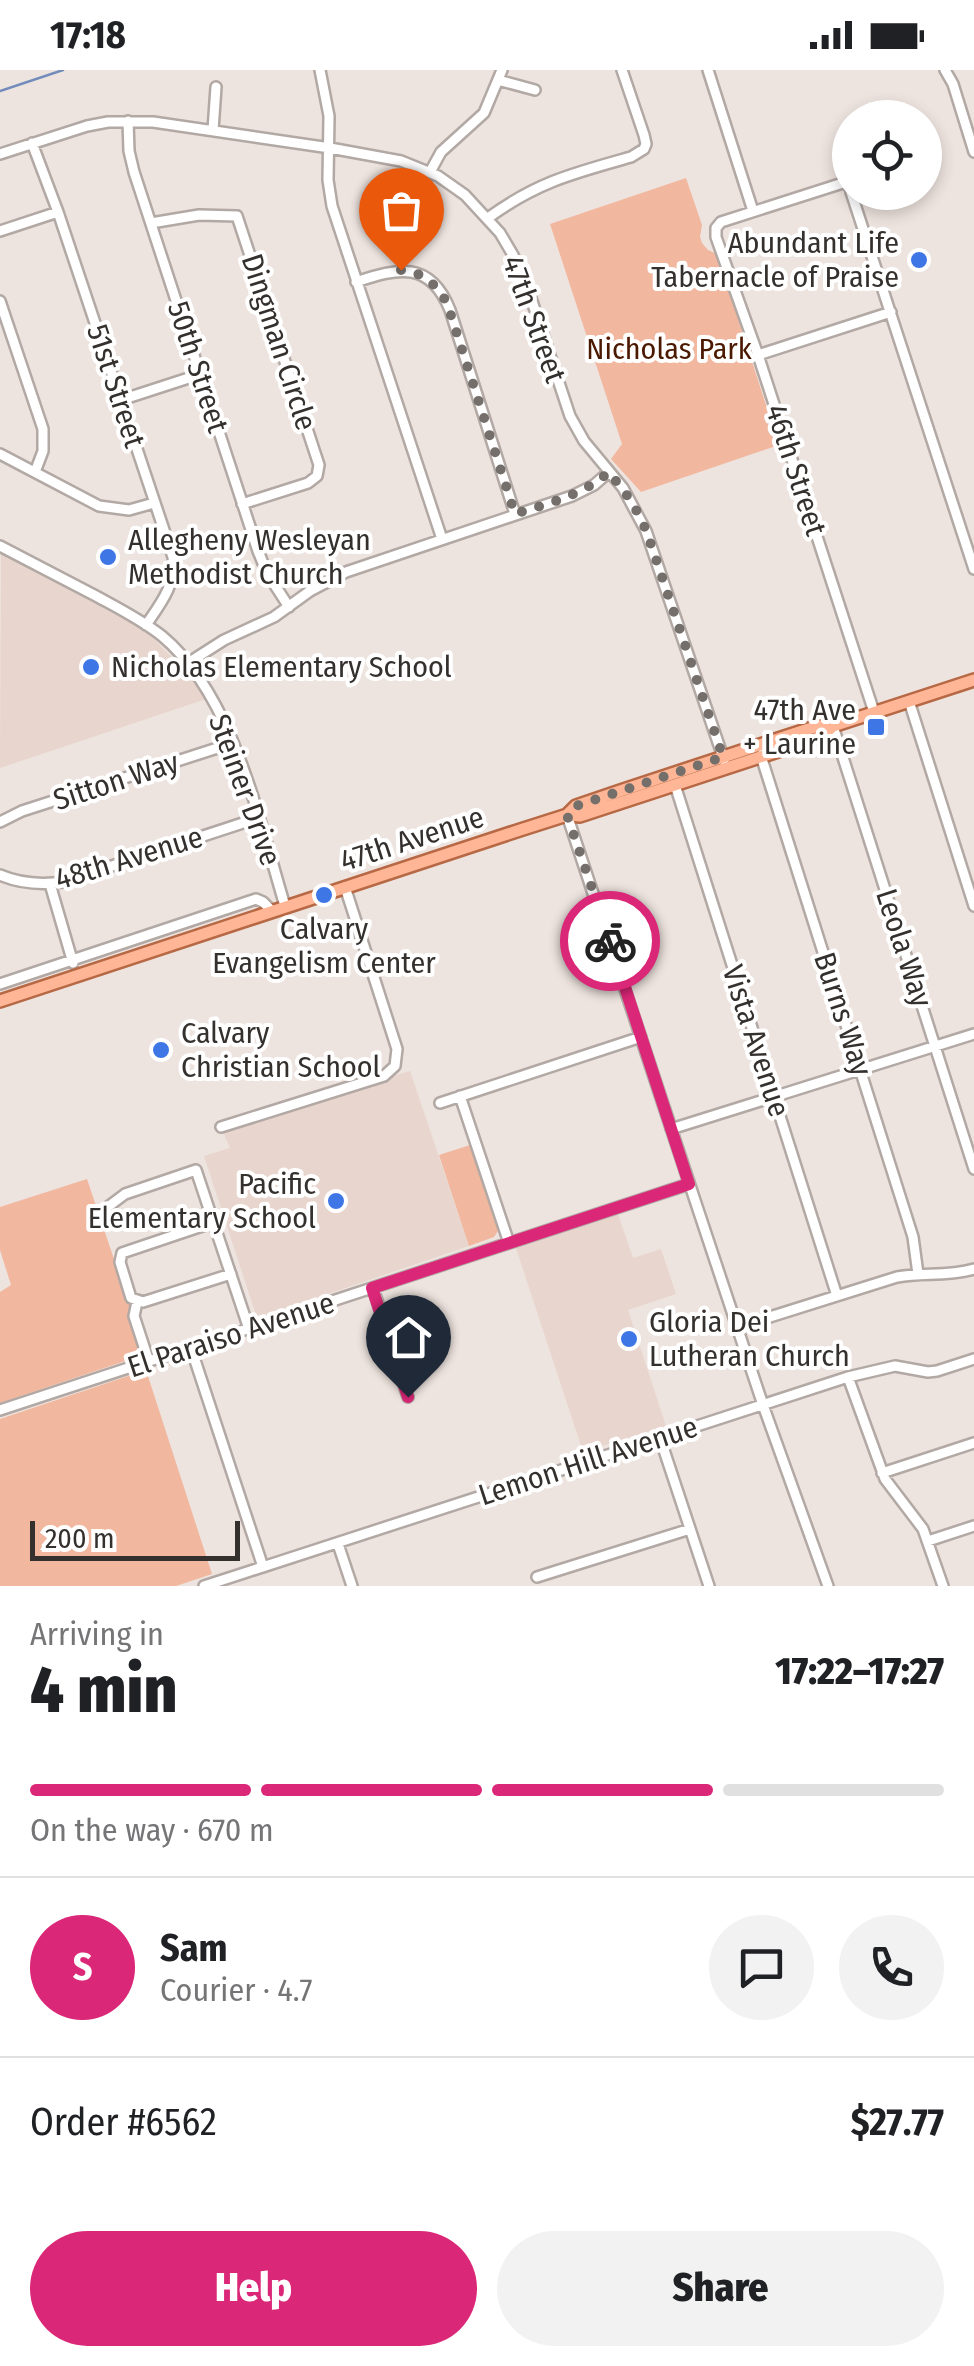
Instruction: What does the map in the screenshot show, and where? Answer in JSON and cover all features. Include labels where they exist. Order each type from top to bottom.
[{"type":"main road","name":"47th Avenue","points":[[0,1001],[567,815],[580,816],[675,785],[818,726],[834,726],[974,680]]},
{"type":"main road","name":"47th Avenue","points":[[567,815],[576,806],[821,737],[834,726]]},
{"type":"street","points":[[320,70],[327,103],[330,197],[442,539]]},
{"type":"street","points":[[488,218],[539,186],[631,157],[644,149],[644,135],[622,70]]},
{"type":"street","points":[[708,70],[753,210],[832,192]]},
{"type":"street","points":[[945,70],[954,84],[974,152]]},
{"type":"street","points":[[430,172],[440,152],[484,113],[500,75],[535,90]]},
{"type":"street","points":[[212,130],[216,87]]},
{"type":"street","name":"50th Street","points":[[128,121],[132,162],[150,222],[260,559],[289,606]]},
{"type":"street","name":"47th Street","points":[[0,154],[88,126],[153,122],[400,161],[430,172],[465,195],[500,232],[520,270],[570,416],[584,441],[632,502],[646,530],[725,762]]},
{"type":"street","name":"51st Street","points":[[32,144],[171,550],[174,572],[167,594],[146,626]]},
{"type":"street","name":"46th Street","points":[[753,210],[721,222],[716,237],[874,712]]},
{"type":"street","points":[[856,210],[974,569]]},
{"type":"street","points":[[0,231],[58,212]]},
{"type":"street","name":"Dingman Circle","points":[[150,222],[199,214],[237,216],[319,465],[317,476],[308,484],[242,504]]},
{"type":"street","points":[[356,282],[408,270],[422,275],[443,296],[515,514]]},
{"type":"street","points":[[0,301],[42,429],[43,451],[35,472]]},
{"type":"street","points":[[758,355],[890,312]]},
{"type":"street","points":[[121,400],[201,374]]},
{"type":"street","points":[[0,454],[92,504],[129,510],[154,503]]},
{"type":"street","points":[[188,662],[274,617],[346,572],[572,496],[609,472]]},
{"type":"street","name":"Steiner Drive","points":[[0,546],[159,634],[188,662],[216,704],[233,744],[258,818],[279,908]]},
{"type":"street","points":[[909,701],[974,906]]},
{"type":"street","points":[[762,756],[766,749],[805,736],[818,726]]},
{"type":"street","name":"Leola Way","points":[[834,726],[974,1169]]},
{"type":"street","name":"Sitton Way","points":[[0,822],[22,811],[233,744]]},
{"type":"street","name":"Burns Way","points":[[762,756],[914,1237],[918,1274]]},
{"type":"street","name":"Vista Avenue","points":[[675,785],[838,1296]]},
{"type":"street","points":[[567,815],[763,1405],[828,1586]]},
{"type":"street","name":"48th Avenue","points":[[0,875],[24,883],[50,884],[258,818]]},
{"type":"street","points":[[50,884],[77,976]]},
{"type":"street","points":[[221,1127],[384,1076],[394,1066],[397,1049],[345,887]]},
{"type":"street","name":"47th Avenue","points":[[0,984],[256,899],[279,908]]},
{"type":"street","points":[[671,1130],[974,1034]]},
{"type":"street","points":[[440,1102],[641,1038]]},
{"type":"street","points":[[460,1096],[508,1243]]},
{"type":"street","points":[[110,1206],[125,1194],[196,1170],[249,1329]]},
{"type":"street","name":"El Paraiso Avenue","points":[[0,1410],[689,1184]]},
{"type":"street","points":[[214,1222],[122,1253],[123,1273],[131,1298],[137,1302],[230,1274]]},
{"type":"street","points":[[738,1327],[884,1280],[918,1274],[945,1276],[974,1269]]},
{"type":"street","points":[[372,1288],[408,1397]]},
{"type":"street","points":[[137,1302],[134,1316],[149,1362]]},
{"type":"street","points":[[191,1348],[263,1567]]},
{"type":"street","name":"Lemon Hill Avenue","points":[[204,1586],[848,1377],[895,1366],[937,1371],[974,1359]]},
{"type":"street","points":[[848,1377],[882,1473],[919,1521],[943,1586]]},
{"type":"street","points":[[660,1438],[708,1586]]},
{"type":"street","points":[[882,1473],[974,1443]]},
{"type":"street","points":[[928,1541],[974,1526]]},
{"type":"street","points":[[537,1578],[690,1529]]},
{"type":"street","points":[[338,1544],[352,1586]]},
{"type":"shaded area","name":"Nicholas Elementary School","points":[[1,553],[152,637],[192,678],[206,699],[0,768]]},
{"type":"shaded area","name":"Pacific Elementary School","points":[[410,1071],[469,1246],[257,1318],[204,1156],[230,1148],[221,1127]]},
{"type":"shaded area","points":[[618,1214],[633,1258],[661,1249],[676,1294],[628,1310],[666,1426],[583,1452],[516,1248]]},
{"type":"green space","name":"Nicholas Park","points":[[686,178],[702,225],[702,243],[717,254],[779,445],[641,492],[611,459],[622,444],[550,224]]},
{"type":"green space","points":[[470,1145],[498,1231],[494,1237],[469,1246],[439,1155]]},
{"type":"green space","points":[[87,1179],[146,1354],[0,1403],[0,1292],[11,1285],[0,1250],[0,1207]]},
{"type":"green space","points":[[146,1370],[212,1574],[176,1586],[0,1586],[0,1419]]},
{"type":"waterway","points":[[0,91],[63,70]]},
{"type":"way so far","points":[[401,270],[422,275],[447,303],[515,514],[572,496],[609,472],[623,488],[646,530],[723,757],[576,806],[567,815],[610,941]]},
{"type":"place","name":"Abundant Life Tabernacle of Praise","points":[[919,260]]},
{"type":"place","name":"Allegheny Wesleyan Methodist Church","points":[[108,557]]},
{"type":"place","name":"Nicholas Elementary School","points":[[91,667]]},
{"type":"place","name":"47th Ave + Laurine","points":[[876,727]]},
{"type":"place","name":"Calvary Evangelism Center","points":[[324,895]]},
{"type":"place","name":"Calvary Christian School","points":[[161,1050]]},
{"type":"place","name":"Pacific Elementary School","points":[[336,1201]]},
{"type":"place","name":"Gloria Dei Lutheran Church","points":[[629,1339]]},
{"type":"route","points":[[408,1397],[372,1288],[689,1184],[610,941]]}]
